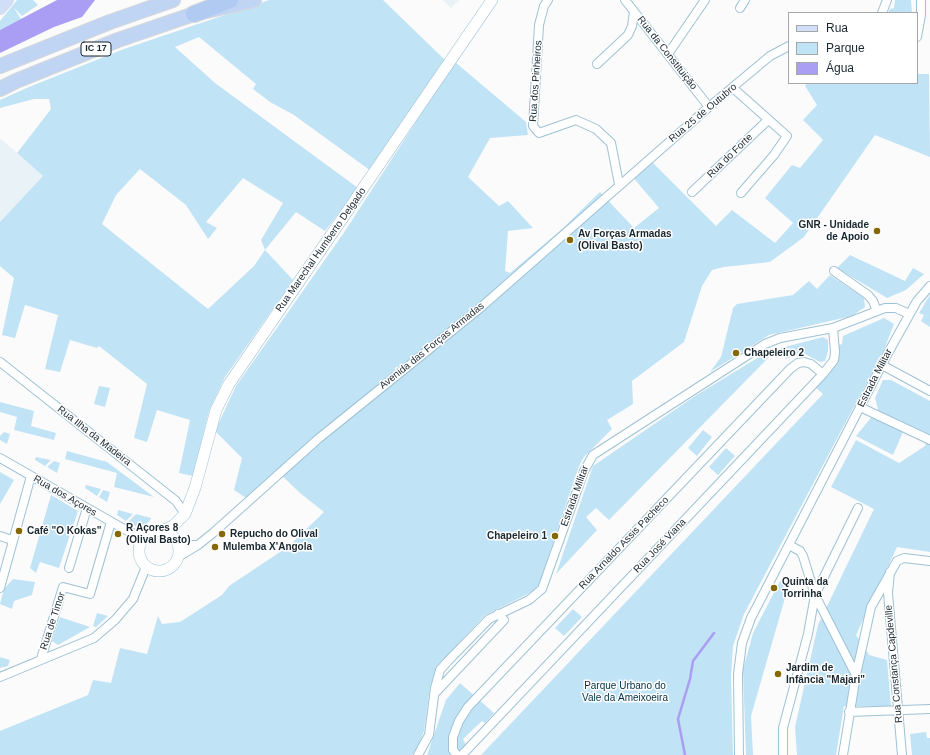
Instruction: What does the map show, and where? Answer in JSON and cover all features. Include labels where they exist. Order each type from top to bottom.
[{"type":"highway","name":"IC 17","points":[[0,66],[110,22],[173,0]]},
{"type":"highway","points":[[194,14],[230,0]]},
{"type":"highway","name":"IC 17","points":[[0,89],[16,81],[118,40],[194,14],[254,0]]},
{"type":"main road","points":[[0,8],[7,0]]},
{"type":"street","name":"Rua Marechal Humberto Delgado","points":[[178,543],[184,515],[195,488],[216,410],[229,384],[492,0]]},
{"type":"street","name":"Rua dos Pinheiros","points":[[548,0],[544,6],[540,25],[533,126],[539,133],[576,120],[596,129],[611,144],[619,184]]},
{"type":"street","name":"Rua da Constituição","points":[[625,0],[709,107]]},
{"type":"street","points":[[668,54],[705,0]]},
{"type":"street","points":[[740,8],[745,0]]},
{"type":"street","points":[[882,12],[887,0]]},
{"type":"street","points":[[918,31],[921,14],[921,0]]},
{"type":"street","points":[[597,64],[628,35],[632,26],[634,12]]},
{"type":"street","name":"Rua 25 de Outubro","points":[[619,184],[770,56],[788,47]]},
{"type":"street","points":[[733,88],[787,136],[774,155],[741,193]]},
{"type":"street","name":"Rua do Forte","points":[[692,192],[768,120]]},
{"type":"street","name":"Avenida das Forças Armadas","points":[[178,557],[198,545],[244,506],[318,439],[479,309],[619,184]]},
{"type":"street","points":[[834,271],[868,295],[873,301],[877,311]]},
{"type":"street","name":"Estrada Militar","points":[[739,755],[738,674],[742,643],[751,618],[909,314],[920,296],[930,286]]},
{"type":"street","name":"Estrada Militar","points":[[418,755],[429,735],[437,678],[448,661],[481,625],[498,614],[529,600],[542,589],[584,471],[593,455],[765,344],[780,338],[834,328],[885,308],[896,308],[909,314]]},
{"type":"street","name":"Rua José Viana","points":[[462,755],[824,374],[834,360],[836,352],[834,328]]},
{"type":"street","name":"Rua Ilha da Madeira","points":[[0,362],[176,501],[184,515]]},
{"type":"street","name":"Rua Arnaldo Assis Pacheco","points":[[457,755],[453,750],[453,737],[459,721],[468,707],[790,369],[798,363],[804,362],[811,364],[824,374]]},
{"type":"street","points":[[882,365],[930,391]]},
{"type":"street","points":[[860,407],[930,440]]},
{"type":"street","name":"Rua dos Açores","points":[[0,458],[131,533],[147,536]]},
{"type":"street","points":[[0,588],[12,540],[31,476]]},
{"type":"street","points":[[69,568],[87,508]]},
{"type":"street","points":[[783,755],[783,728],[808,634],[815,595],[858,508]]},
{"type":"street","points":[[178,543],[178,557],[175,563],[165,570],[158,571],[146,567],[140,556],[140,545],[147,536],[173,526],[184,515]]},
{"type":"street","name":"Rua de Timor","points":[[40,660],[63,587],[90,594],[111,522]]},
{"type":"street","points":[[161,531],[169,534],[178,543],[198,545]]},
{"type":"street","name":"Rua dos Açores","points":[[131,533],[140,545]]},
{"type":"street","points":[[0,536],[12,540]]},
{"type":"street","points":[[789,544],[803,556],[815,595],[856,675]]},
{"type":"street","points":[[843,755],[856,675],[871,607],[897,561],[904,558],[930,561]]},
{"type":"street","name":"Rua de Timor","points":[[0,677],[94,638],[114,620],[133,599],[146,567]]},
{"type":"street","name":"Rua Constança Capdeville","points":[[890,572],[888,593],[902,755]]},
{"type":"street","points":[[435,693],[504,620],[498,614]]},
{"type":"street","points":[[850,712],[930,709]]},
{"type":"shaded area","points":[[443,0],[459,0],[451,8]]},
{"type":"shaded area","points":[[0,138],[43,176],[0,222]]},
{"type":"green space","points":[[17,0],[33,0],[38,5],[22,16],[14,8],[21,19],[0,30],[0,21]]},
{"type":"green space","points":[[269,0],[383,0],[445,60],[400,125],[371,171],[294,115],[270,102],[253,89],[256,84],[199,37],[175,47],[215,83],[358,188],[325,231],[296,212],[265,250],[293,280],[225,377],[209,411],[193,476],[179,473],[190,420],[157,410],[147,442],[134,438],[147,384],[99,346],[97,348],[70,340],[60,372],[45,369],[58,315],[25,305],[15,338],[2,335],[14,278],[0,266],[0,222],[43,176],[17,153],[51,109],[49,99],[34,99],[0,108],[0,100],[124,49]],"holes":[[[140,169],[186,205],[208,239],[217,228],[206,222],[243,178],[283,203],[261,240],[265,250],[254,266],[208,309],[102,224],[116,195]]]},
{"type":"green space","points":[[895,0],[911,0],[912,12],[888,12],[890,9],[894,8]]},
{"type":"green space","points":[[455,62],[526,122],[528,135],[490,138],[468,177],[499,206],[508,201],[533,228],[508,231],[505,271],[510,273],[562,229],[600,192],[634,228],[659,208],[631,175],[649,159],[716,226],[732,210],[775,243],[793,223],[765,198],[792,165],[800,168],[823,140],[803,120],[817,105],[805,86],[806,84],[918,84],[918,74],[929,74],[930,157],[875,135],[804,237],[770,262],[724,267],[712,270],[702,286],[684,342],[632,381],[633,404],[607,420],[612,429],[584,457],[579,466],[539,584],[534,590],[526,595],[485,615],[437,666],[430,687],[424,731],[417,749],[412,755],[0,755],[0,731],[88,695],[93,680],[111,683],[120,648],[147,654],[158,616],[162,624],[180,622],[222,595],[229,586],[289,546],[324,512],[300,493],[276,470],[246,498],[234,490],[242,458],[215,431],[236,386],[343,234]]},
{"type":"green space","points":[[850,255],[905,281],[913,268],[924,274],[906,290],[887,298],[837,268]]},
{"type":"green space","points":[[830,275],[864,298],[865,307],[852,316],[769,335],[710,372],[721,357],[733,308],[737,304],[793,295],[809,281],[817,289]]},
{"type":"green space","points":[[930,295],[930,327],[921,321],[924,315],[919,313]]},
{"type":"green space","name":"Parque Urbano do Vale da Ameixoeira","points":[[884,318],[894,324],[884,350],[744,614],[733,646],[731,676],[733,755],[481,755],[823,394],[815,387],[832,370],[837,360],[839,345],[842,344],[843,336]]},
{"type":"green space","points":[[823,337],[828,340],[828,351],[825,361],[820,362],[805,354],[798,354],[786,359],[779,350],[772,354],[609,520],[596,508],[586,517],[597,530],[556,574],[593,466],[695,396],[759,357],[781,348]]},
{"type":"green space","points":[[883,380],[891,380],[930,401],[930,552],[897,547],[856,635],[869,655],[887,660],[891,707],[844,706],[836,755],[797,755],[795,727],[818,625],[874,509],[831,487],[856,440],[899,463],[925,446],[929,437],[906,425],[893,455],[856,436],[878,409],[875,398]]},
{"type":"green space","points":[[99,386],[110,388],[105,407],[94,404]]},
{"type":"green space","points":[[0,402],[34,411],[31,426],[56,433],[54,440],[14,430],[17,417],[0,412]]},
{"type":"green space","points":[[703,430],[712,437],[697,456],[688,448]]},
{"type":"green space","points":[[4,432],[10,434],[7,444],[0,440],[0,436]]},
{"type":"green space","points":[[726,448],[735,456],[718,475],[709,467]]},
{"type":"green space","points":[[67,451],[107,462],[154,497],[114,487],[117,473],[65,459]]},
{"type":"green space","points":[[36,457],[51,460],[45,466],[35,460]]},
{"type":"green space","points":[[54,461],[60,463],[57,473],[47,467]]},
{"type":"green space","points":[[0,472],[14,480],[0,504]]},
{"type":"green space","points":[[86,485],[101,489],[97,496],[85,488]]},
{"type":"green space","points":[[103,490],[110,492],[107,502],[99,497]]},
{"type":"green space","points":[[51,495],[78,511],[59,568],[40,562],[36,573],[30,568]]},
{"type":"green space","points":[[118,510],[133,514],[126,521],[117,515]]},
{"type":"green space","points":[[136,514],[151,519],[144,527],[139,528],[128,522]]},
{"type":"green space","points":[[13,579],[35,582],[32,595],[14,601],[12,609],[0,604],[4,589]]},
{"type":"green space","points":[[780,581],[787,591],[751,716],[753,755],[746,755],[743,670],[753,633]]},
{"type":"green space","points":[[573,609],[582,617],[564,636],[555,628]]},
{"type":"green space","points":[[97,613],[108,616],[96,627],[93,626]]},
{"type":"green space","points":[[60,617],[90,627],[58,645],[52,641]]},
{"type":"green space","points":[[0,657],[10,660],[8,666],[0,668]]},
{"type":"green space","points":[[460,683],[494,713],[485,723],[482,721],[463,739],[466,745],[455,755],[427,755],[446,700]]},
{"type":"green space","points":[[926,732],[927,738],[930,738],[930,755],[912,755],[910,734]]},
{"type":"water","points":[[57,0],[95,0],[82,17],[54,27],[0,53],[0,30]]},
{"type":"waterway","points":[[685,755],[678,719],[690,679],[693,661],[714,633]]},
{"type":"place","name":"GNR - Unidade de Apoio","points":[[877,231]]},
{"type":"place","name":"Av Forças Armadas (Olival Basto)","points":[[570,240]]},
{"type":"place","name":"Chapeleiro 2","points":[[736,353]]},
{"type":"place","name":"Café \"O Kokas\"","points":[[19,531]]},
{"type":"place","name":"R Açores 8 (Olival Basto)","points":[[118,534]]},
{"type":"place","name":"Repucho do Olival","points":[[222,534]]},
{"type":"place","name":"Chapeleiro 1","points":[[555,536]]},
{"type":"place","name":"Mulemba X'Angola","points":[[215,547]]},
{"type":"place","name":"Quinta da Torrinha","points":[[774,588]]},
{"type":"place","name":"Jardim de Infância \"Majari\"","points":[[778,674]]}]
